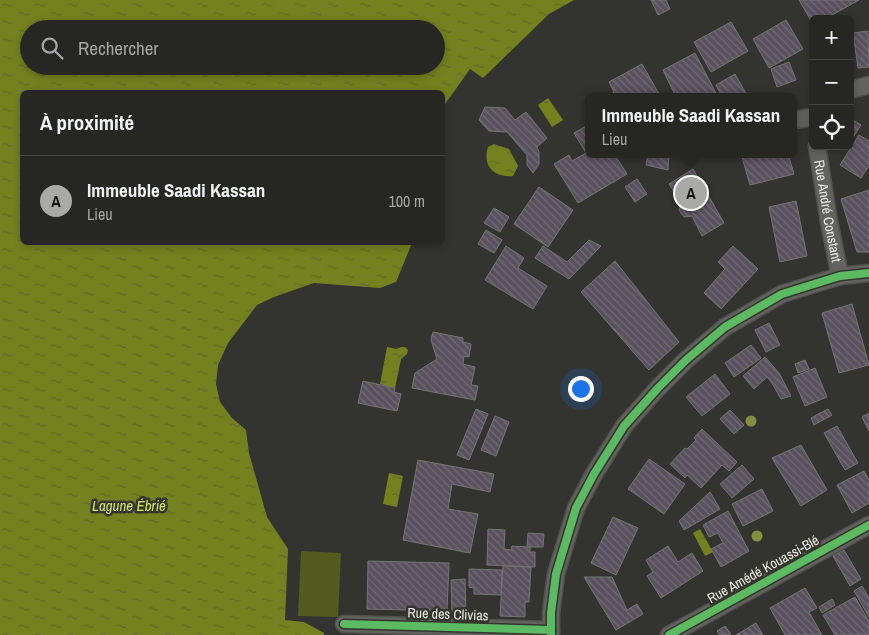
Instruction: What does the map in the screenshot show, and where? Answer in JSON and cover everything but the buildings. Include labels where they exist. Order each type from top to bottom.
[{"type":"street","points":[[854,89],[869,85]]},
{"type":"street","name":"Rue André Constant","points":[[818,150],[840,276]]},
{"type":"street","points":[[551,632],[551,613],[556,574],[576,508],[594,474],[624,426],[675,371],[725,327],[782,294],[840,276],[869,273]]},
{"type":"street","name":"Rue Amédé Kouassi-Blé","points":[[669,635],[869,525]]},
{"type":"street","name":"Rue des Clivias","points":[[344,624],[551,632]]},
{"type":"shaded area","points":[[301,551],[341,553],[338,617],[298,616]]},
{"type":"water","name":"Lagune Ébrié","points":[[0,0],[574,0],[549,14],[483,78],[470,69],[445,104],[445,90],[20,90],[20,245],[411,245],[396,282],[380,288],[314,283],[257,305],[228,343],[218,365],[216,384],[220,402],[232,418],[246,430],[249,453],[267,517],[288,549],[285,620],[304,622],[324,633],[324,635],[0,635]]},
{"type":"water","points":[[548,98],[563,120],[552,127],[538,105]]},
{"type":"water","points":[[494,144],[509,149],[518,166],[513,176],[495,173],[488,165],[488,147]]},
{"type":"water","points":[[387,347],[396,349],[405,347],[408,350],[407,354],[401,359],[395,388],[380,384]]},
{"type":"water","points":[[389,473],[403,476],[397,507],[383,504]]},
{"type":"water","points":[[700,529],[713,552],[705,556],[693,533]]},
{"type":"cycle path","points":[[551,635],[551,613],[556,574],[576,508],[594,474],[624,426],[686,360],[725,327],[782,294],[840,276],[869,273]]},
{"type":"cycle path","points":[[669,635],[869,525]]},
{"type":"cycle path","points":[[344,624],[551,630]]},
{"type":"place","name":"Immeuble Saadi Kassan","points":[[691,193]]}]
